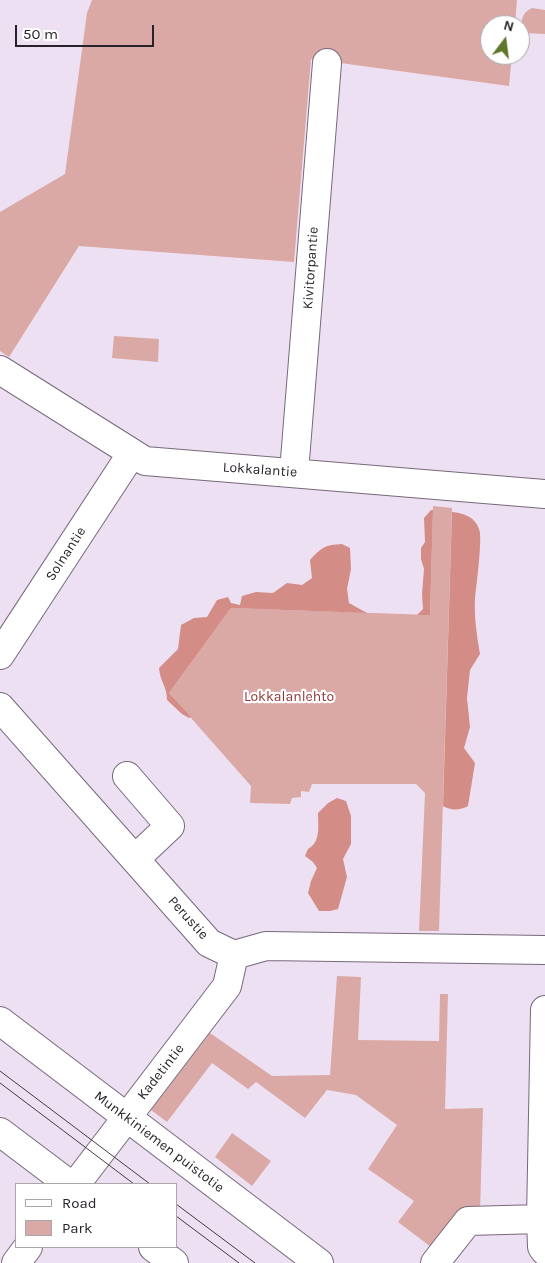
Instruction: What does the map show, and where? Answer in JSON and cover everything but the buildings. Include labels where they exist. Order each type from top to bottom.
[{"type":"street","name":"Kivitorpantie","points":[[294,472],[327,63]]},
{"type":"street","name":"Lokkalantie","points":[[0,370],[145,461],[545,494]]},
{"type":"street","name":"Solnantie","points":[[0,655],[132,453]]},
{"type":"street","name":"Perustie","points":[[0,707],[209,943],[234,955]]},
{"type":"street","points":[[127,776],[170,826],[135,859]]},
{"type":"street","points":[[234,955],[266,946],[545,950]]},
{"type":"street","name":"Kadetintie","points":[[77,1183],[227,986],[234,955]]},
{"type":"street","points":[[545,1010],[541,1219],[542,1247],[545,1251]]},
{"type":"street","name":"Munkkiniemen puistotie","points":[[0,1021],[319,1263]]},
{"type":"street","points":[[0,1132],[68,1183]]},
{"type":"street","points":[[435,1263],[468,1221],[541,1219]]},
{"type":"street","points":[[16,1263],[27,1248]]},
{"type":"street","points":[[154,1248],[174,1263]]},
{"type":"green space","points":[[92,0],[517,0],[516,15],[480,15],[480,65],[511,65],[509,86],[311,59],[294,262],[79,246],[9,357],[0,351],[0,212],[65,174],[87,13]]},
{"type":"green space","points":[[532,8],[545,10],[545,34],[530,33],[530,15],[524,15]]},
{"type":"green space","points":[[114,336],[159,339],[158,362],[112,358]]},
{"type":"green space","name":"Lokkalanlehto","points":[[433,506],[452,508],[439,931],[419,931],[425,793],[416,784],[312,784],[309,792],[301,791],[301,797],[292,798],[290,804],[250,803],[251,786],[169,693],[231,608],[430,615]]},
{"type":"green space","points":[[337,976],[361,977],[358,1040],[439,1041],[440,994],[448,994],[445,1109],[483,1108],[480,1213],[435,1250],[398,1222],[414,1201],[368,1169],[397,1125],[356,1095],[327,1090],[305,1118],[256,1082],[248,1089],[212,1063],[167,1122],[151,1110],[210,1033],[272,1076],[330,1075]]},
{"type":"green space","points":[[232,1133],[271,1161],[252,1186],[215,1157]]},
{"type":"shaded area","points":[[433,510],[430,615],[417,615],[423,609],[424,569],[421,559],[421,548],[425,542],[424,518]]},
{"type":"shaded area","points":[[452,512],[461,513],[475,521],[480,534],[475,606],[480,654],[470,670],[467,698],[470,727],[464,748],[475,763],[468,806],[456,809],[449,809],[443,806]]},
{"type":"shaded area","points":[[342,544],[350,548],[351,569],[347,589],[349,603],[367,613],[231,608],[169,693],[191,717],[189,718],[182,714],[167,700],[159,668],[178,649],[181,625],[194,618],[207,617],[217,600],[228,597],[231,603],[240,605],[242,596],[256,592],[273,593],[287,583],[302,585],[312,578],[310,560],[321,549]]},
{"type":"shaded area","points":[[337,798],[346,801],[351,816],[351,844],[343,859],[347,877],[338,909],[319,911],[308,893],[317,868],[305,856],[317,838],[318,813],[328,803]]},
{"type":"tram line","points":[[0,1071],[149,1183]]},
{"type":"tram line","points":[[0,1083],[133,1183]]},
{"type":"tram line","points":[[178,1205],[255,1263]]},
{"type":"tram line","points":[[178,1217],[239,1263]]}]
